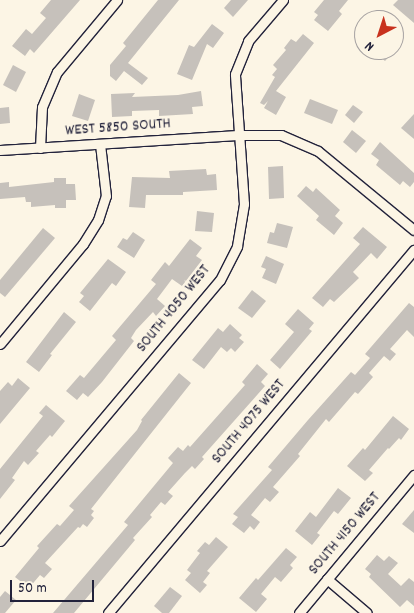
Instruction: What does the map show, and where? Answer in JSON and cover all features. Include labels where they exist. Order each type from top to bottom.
[{"type":"street","points":[[40,148],[42,107],[57,72],[117,0]]},
{"type":"street","name":"SOUTH 4050 WEST","points":[[0,542],[220,280],[237,246],[244,204],[235,74],[248,42],[283,0]]},
{"type":"street","name":"WEST 5850 SOUTH","points":[[0,150],[238,135],[280,135],[318,151],[414,230]]},
{"type":"street","points":[[0,344],[83,244],[98,220],[106,196],[100,144]]},
{"type":"street","name":"SOUTH 4075 WEST","points":[[108,613],[414,250]]},
{"type":"street","name":"SOUTH 4150 WEST","points":[[300,613],[414,475]]},
{"type":"street","points":[[327,579],[367,613]]},
{"type":"building","points":[[51,0],[80,0],[34,53],[30,49],[25,56],[12,46],[26,29],[32,34],[46,18],[40,13]]},
{"type":"building","points":[[158,0],[179,0],[128,63],[148,78],[142,85],[124,71],[116,81],[110,76],[110,65],[126,46],[123,43]]},
{"type":"building","points":[[231,0],[248,0],[233,17],[224,8]]},
{"type":"building","points":[[324,0],[348,0],[339,11],[342,14],[328,31],[314,20],[318,15],[314,12]]},
{"type":"building","points":[[398,0],[414,0],[414,23],[404,14],[404,10],[399,10],[393,5]]},
{"type":"building","points":[[212,24],[224,33],[213,48],[207,44],[192,80],[177,74],[189,45],[194,47]]},
{"type":"building","points":[[303,34],[314,43],[276,91],[286,97],[276,115],[264,108],[268,101],[264,105],[260,103],[275,77],[272,75],[277,69],[273,65],[286,50],[284,48],[291,39],[296,42]]},
{"type":"building","points":[[13,65],[26,72],[16,92],[3,85]]},
{"type":"building","points":[[201,91],[203,106],[192,107],[193,114],[159,116],[159,110],[132,111],[132,116],[112,117],[111,94],[135,93],[132,97],[178,95]]},
{"type":"building","points":[[79,94],[95,100],[88,121],[72,116]]},
{"type":"building","points":[[310,99],[338,110],[332,124],[304,113]]},
{"type":"building","points":[[353,105],[363,112],[354,123],[345,115]]},
{"type":"building","points":[[9,107],[10,123],[0,124],[0,108]]},
{"type":"building","points":[[414,114],[414,139],[401,128]]},
{"type":"building","points":[[352,130],[366,141],[356,153],[343,142]]},
{"type":"building","points":[[380,142],[414,173],[414,182],[410,187],[403,181],[400,185],[376,165],[379,160],[371,154]]},
{"type":"building","points":[[283,166],[284,198],[269,199],[268,167]]},
{"type":"building","points":[[206,169],[207,175],[216,174],[217,190],[183,192],[183,195],[146,195],[145,208],[129,207],[132,177],[170,178],[169,171]]},
{"type":"building","points":[[54,178],[66,178],[66,184],[75,184],[76,200],[66,200],[66,208],[55,208],[55,205],[31,207],[31,202],[26,202],[25,197],[0,199],[0,183],[9,182],[9,187],[54,182]]},
{"type":"building","points":[[306,186],[313,192],[316,188],[340,210],[335,216],[343,223],[334,235],[316,220],[319,216],[297,196]]},
{"type":"building","points":[[197,211],[214,213],[212,232],[195,231]]},
{"type":"building","points":[[277,223],[293,227],[287,248],[267,243],[270,232],[274,233]]},
{"type":"building","points":[[363,227],[387,247],[377,259],[371,253],[353,272],[359,278],[334,302],[330,299],[323,307],[312,298],[360,244],[353,238]]},
{"type":"building","points":[[43,228],[55,238],[5,297],[0,293],[0,280]]},
{"type":"building","points":[[133,232],[145,240],[134,258],[117,247],[123,238],[127,240]]},
{"type":"building","points":[[190,239],[202,248],[196,256],[202,260],[182,286],[172,279],[157,299],[165,306],[156,316],[153,312],[136,330],[131,338],[134,341],[88,397],[83,393],[77,400],[66,391],[80,375],[84,378],[116,340],[112,336],[156,284],[151,280],[165,262],[169,266]]},
{"type":"building","points":[[266,256],[284,264],[276,284],[262,278],[266,269],[261,267]]},
{"type":"building","points":[[108,259],[126,272],[116,286],[112,283],[90,311],[79,302],[84,296],[80,293]]},
{"type":"building","points":[[252,290],[266,301],[252,318],[238,308]]},
{"type":"building","points":[[409,303],[414,307],[414,337],[407,330],[390,349],[396,354],[390,361],[384,356],[369,373],[373,377],[358,394],[355,392],[329,422],[326,419],[298,454],[300,456],[273,487],[279,492],[270,502],[265,498],[251,515],[260,522],[254,530],[250,526],[244,533],[232,524],[238,517],[233,514],[272,470],[268,467],[351,372],[355,375],[370,358],[365,354]]},
{"type":"building","points":[[298,309],[314,323],[309,329],[312,331],[280,369],[270,360],[294,332],[285,324]]},
{"type":"building","points":[[64,312],[76,322],[50,354],[52,355],[39,372],[26,362]]},
{"type":"building","points":[[230,324],[242,335],[239,338],[244,342],[235,352],[231,348],[227,352],[221,347],[204,369],[192,360],[218,328],[223,332]]},
{"type":"building","points":[[257,364],[268,374],[261,382],[265,386],[202,457],[204,459],[195,469],[192,466],[168,492],[173,496],[165,505],[161,502],[150,515],[152,517],[133,538],[135,540],[74,613],[53,613],[128,525],[124,522],[173,463],[168,458],[178,447],[183,451],[188,445],[190,447],[245,385],[242,382]]},
{"type":"building","points":[[179,373],[191,383],[91,509],[94,511],[91,515],[94,518],[87,527],[83,524],[80,528],[78,527],[45,563],[52,569],[44,578],[40,575],[29,588],[15,577],[39,548],[37,546],[57,524],[60,526],[74,510],[69,506],[137,430],[141,420]]},
{"type":"building","points":[[18,378],[30,388],[0,424],[0,391],[8,382],[12,386]]},
{"type":"building","points":[[46,405],[65,421],[52,437],[50,435],[36,451],[39,453],[28,465],[24,461],[12,478],[15,480],[0,499],[0,469],[43,416],[39,413]]},
{"type":"building","points":[[393,416],[409,429],[401,440],[399,438],[388,448],[369,470],[373,473],[365,481],[347,466],[363,448],[365,450]]},
{"type":"building","points":[[338,488],[351,498],[338,514],[334,511],[317,533],[320,535],[312,545],[295,531],[310,512],[316,517]]},
{"type":"building","points":[[414,510],[414,533],[402,524]]},
{"type":"building","points":[[216,537],[228,547],[207,571],[210,573],[203,582],[207,585],[200,593],[185,580],[191,573],[187,570],[200,553],[197,551],[205,542],[209,545]]},
{"type":"building","points":[[286,548],[297,557],[290,565],[293,568],[281,582],[275,577],[261,594],[267,599],[256,612],[239,598],[256,578],[258,580]]},
{"type":"building","points":[[377,555],[384,561],[389,556],[398,563],[388,574],[401,586],[409,578],[414,582],[414,606],[407,600],[400,607],[369,577],[371,574],[365,569]]},
{"type":"building","points":[[170,587],[182,596],[169,613],[162,613],[154,606]]},
{"type":"building","points":[[5,591],[16,600],[5,613],[0,613],[0,597]]}]
